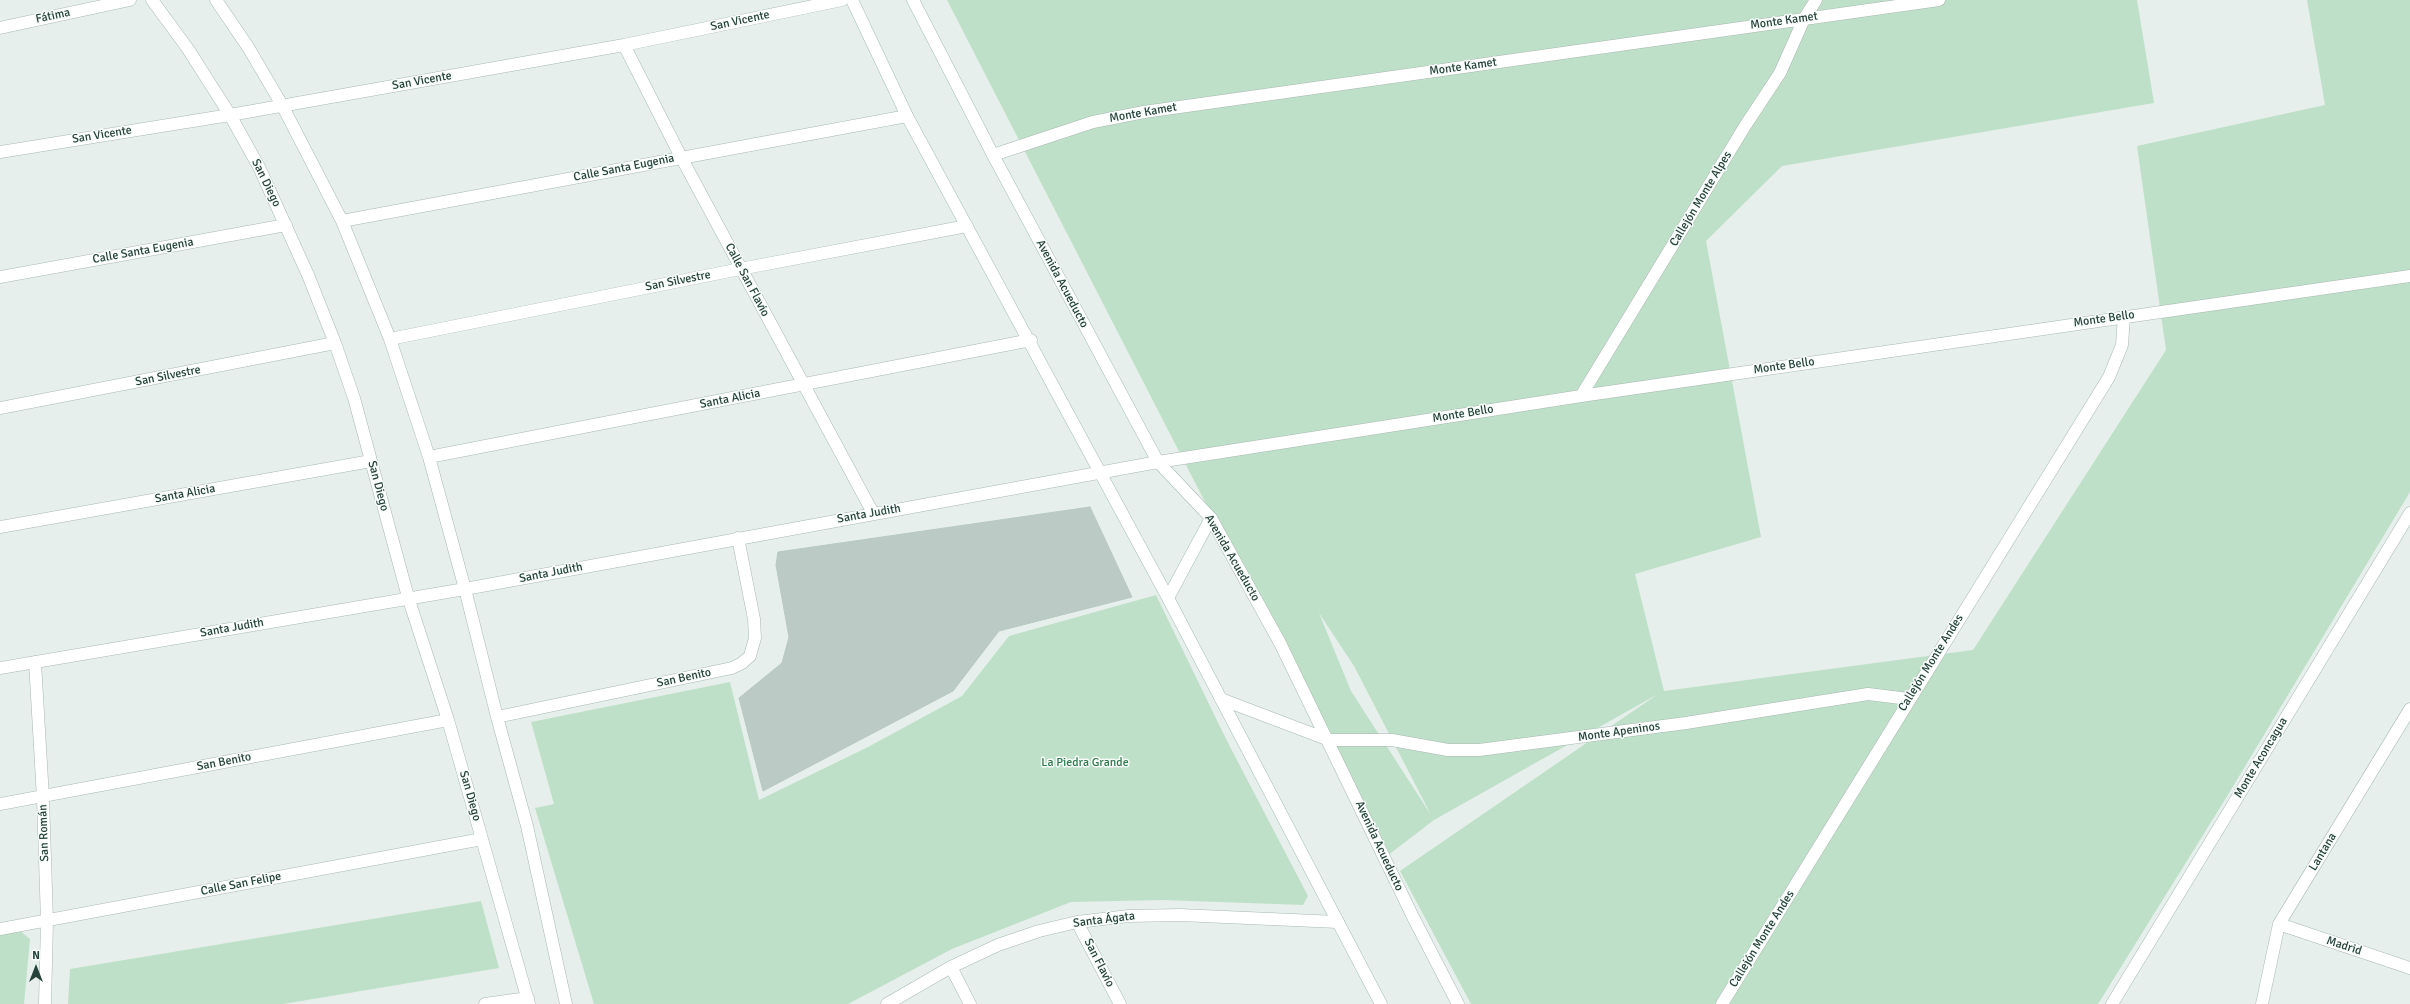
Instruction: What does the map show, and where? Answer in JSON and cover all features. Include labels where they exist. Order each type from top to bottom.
[{"type":"street","name":"Fátima","points":[[0,28],[130,0]]},
{"type":"street","name":"San Diego","points":[[152,0],[188,49],[230,114],[259,167],[286,226],[335,343],[354,398],[408,597],[448,720],[529,1001]]},
{"type":"street","points":[[216,0],[248,47],[282,105],[342,221],[390,339],[429,457],[465,589],[497,717],[527,826],[566,1004]]},
{"type":"street","name":"San Vicente","points":[[0,152],[230,114],[624,45],[842,0]]},
{"type":"street","points":[[852,0],[907,116],[1031,340],[1381,1004]]},
{"type":"street","name":"Avenida Acueducto","points":[[913,0],[993,155],[1158,462],[1211,518],[1280,643],[1329,740],[1413,917],[1458,1004]]},
{"type":"street","name":"Callejón Monte Alpes","points":[[1581,396],[1745,126],[1780,73],[1804,19],[1816,0]]},
{"type":"street","name":"Monte Kamet","points":[[993,155],[1093,122],[1144,112],[1939,0]]},
{"type":"street","name":"Calle San Flavio","points":[[624,45],[740,268],[873,513]]},
{"type":"street","name":"Calle Santa Eugenia","points":[[342,221],[907,116]]},
{"type":"street","name":"Calle Santa Eugenia","points":[[0,277],[286,226]]},
{"type":"street","name":"San Silvestre","points":[[390,339],[740,268],[967,226]]},
{"type":"street","name":"Monte Bello","points":[[1100,472],[1581,396],[2124,316],[2410,276]]},
{"type":"street","name":"Callejón Monte Andes","points":[[1722,1004],[2109,377],[2122,345],[2124,316]]},
{"type":"street","name":"Santa Alicia","points":[[429,457],[1031,340]]},
{"type":"street","name":"San Silvestre","points":[[0,408],[335,343]]},
{"type":"street","name":"Santa Alicia","points":[[0,527],[371,461]]},
{"type":"street","name":"Santa Judith","points":[[0,668],[408,597],[465,589],[1100,472]]},
{"type":"street","name":"Monte Aconcagua","points":[[2112,1004],[2410,513]]},
{"type":"street","points":[[1168,598],[1211,518]]},
{"type":"street","name":"San Benito","points":[[497,717],[732,668],[742,663],[750,656],[755,638],[754,619],[738,538]]},
{"type":"street","name":"San Román","points":[[35,662],[43,798],[47,921],[45,1004]]},
{"type":"street","name":"Monte Apeninos","points":[[1329,740],[1392,740],[1448,750],[1479,750],[1686,723],[1868,694],[1909,699]]},
{"type":"street","points":[[1221,699],[1329,740]]},
{"type":"street","name":"Lantana","points":[[2262,1004],[2279,924],[2410,710]]},
{"type":"street","name":"San Benito","points":[[0,804],[43,798],[448,720]]},
{"type":"street","name":"Calle San Felipe","points":[[0,929],[482,839]]},
{"type":"street","name":"Santa Ágata","points":[[887,1004],[951,967],[998,945],[1039,931],[1078,922],[1129,916],[1180,915],[1338,922]]},
{"type":"street","name":"San Flavio","points":[[1078,922],[1120,1004]]},
{"type":"street","name":"Madrid","points":[[2279,924],[2410,968]]},
{"type":"street","points":[[951,967],[970,1004]]},
{"type":"street","points":[[485,1004],[529,1001]]},
{"type":"green space","points":[[947,0],[2137,0],[2154,103],[1782,166],[1706,241],[1761,537],[1635,574],[1664,691],[1973,650],[2166,350],[2137,146],[2325,105],[2307,0],[2410,0],[2410,492],[2226,798],[2098,1004],[1471,1004],[1400,871],[1658,694],[1434,820],[1387,856]],"holes":[[[1319,613],[1354,666],[1431,815],[1351,691]]]},
{"type":"green space","name":"La Piedra Grande","points":[[1156,595],[1227,741],[1308,896],[1303,905],[1163,900],[1071,902],[952,949],[848,1004],[594,1004],[535,808],[554,804],[531,722],[730,682],[759,800],[868,747],[962,696],[1009,636]]},
{"type":"green space","points":[[481,901],[499,968],[283,1004],[68,1004],[70,969]]},
{"type":"green space","points":[[19,930],[30,939],[24,1004],[0,1004],[0,933]]},
{"type":"building","points":[[1090,507],[1132,597],[999,631],[953,691],[763,791],[739,698],[782,663],[789,637],[776,565],[778,552]]}]
